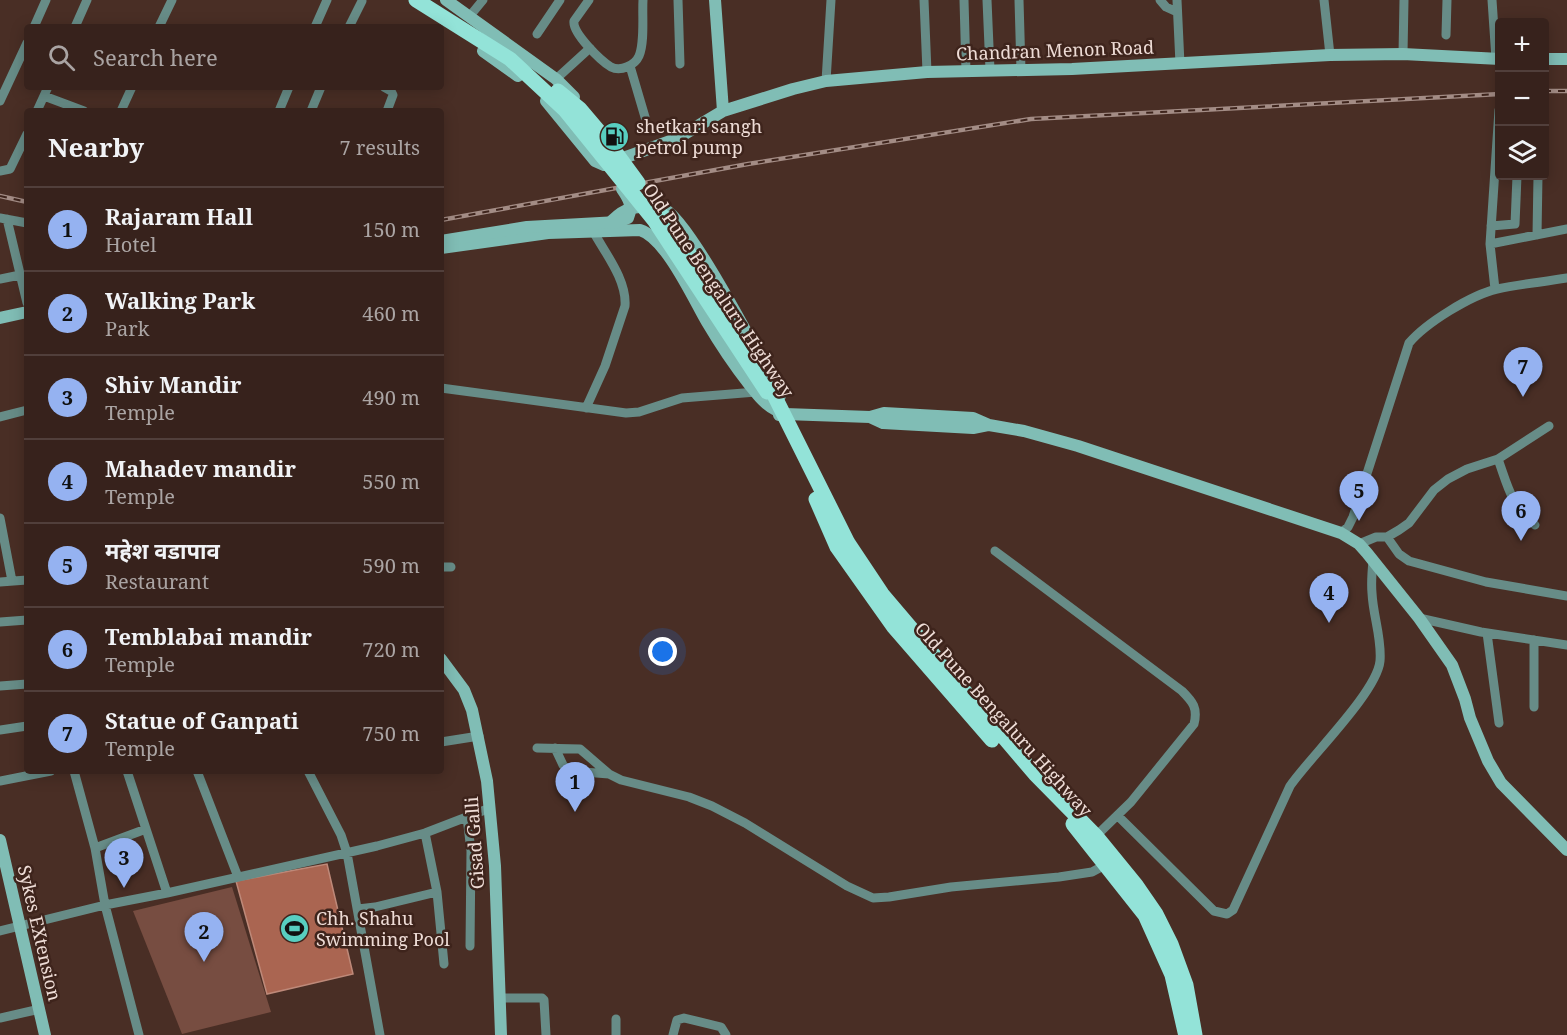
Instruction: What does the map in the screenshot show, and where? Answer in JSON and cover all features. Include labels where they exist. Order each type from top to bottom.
[{"type":"main road","name":"Old Pune Bengaluru Highway","points":[[416,0],[510,59],[565,110],[654,220],[780,412],[848,543],[882,594],[1035,774],[1096,836],[1137,885],[1156,914],[1171,944],[1186,985],[1195,1035]]},
{"type":"main road","name":"Old Pune Bengaluru Highway","points":[[431,0],[516,56],[580,109],[608,142],[682,243],[765,391]]},
{"type":"main road","name":"Old Pune Bengaluru Highway","points":[[780,412],[788,441],[837,547],[893,626],[1025,777],[1065,814],[1145,915],[1172,975],[1186,1035]]},
{"type":"street","points":[[35,24],[46,0]]},
{"type":"street","points":[[76,24],[87,0]]},
{"type":"street","points":[[160,24],[171,0]]},
{"type":"street","points":[[316,24],[327,0]]},
{"type":"street","points":[[350,24],[362,0]]},
{"type":"street","name":"Chandran Menon Road","points":[[407,0],[443,24]]},
{"type":"street","points":[[446,0],[556,79],[587,109],[627,156]]},
{"type":"street","points":[[469,17],[483,0]]},
{"type":"street","points":[[537,34],[560,0]]},
{"type":"street","points":[[589,0],[577,16],[573,26],[590,48],[611,67],[619,69],[630,66],[639,57],[643,0]]},
{"type":"street","points":[[678,0],[680,64]]},
{"type":"street","points":[[715,0],[723,111]]},
{"type":"street","points":[[826,81],[831,0]]},
{"type":"street","points":[[924,0],[927,72]]},
{"type":"street","points":[[964,0],[966,71]]},
{"type":"street","points":[[987,0],[990,70]]},
{"type":"street","points":[[1019,0],[1021,70]]},
{"type":"street","points":[[1160,0],[1166,7],[1178,12]]},
{"type":"street","points":[[1177,0],[1180,64]]},
{"type":"street","points":[[1324,0],[1329,55]]},
{"type":"street","points":[[1403,54],[1404,0]]},
{"type":"street","points":[[1446,35],[1447,0]]},
{"type":"street","points":[[1492,0],[1495,30]]},
{"type":"street","name":"Chandran Menon Road","points":[[444,25],[509,68],[551,106],[598,163],[604,165],[676,139],[723,111],[826,81],[927,72],[1072,69],[1329,55],[1403,54],[1495,59]]},
{"type":"street","points":[[556,79],[590,48]]},
{"type":"street","points":[[0,101],[24,50]]},
{"type":"street","points":[[1549,59],[1567,59]]},
{"type":"street","points":[[630,66],[645,117]]},
{"type":"street","points":[[0,76],[10,80]]},
{"type":"street","points":[[122,108],[131,90]]},
{"type":"street","points":[[280,108],[288,90]]},
{"type":"street","points":[[312,108],[320,90]]},
{"type":"street","points":[[388,108],[393,95],[389,90]]},
{"type":"street","points":[[38,108],[46,91],[78,108]]},
{"type":"street","points":[[1495,289],[1490,244],[1498,126]]},
{"type":"street","points":[[0,171],[10,169],[24,140]]},
{"type":"street","points":[[444,241],[527,227],[618,222],[628,218],[631,204],[615,177],[612,166]]},
{"type":"street","points":[[1491,226],[1515,224],[1516,180]]},
{"type":"street","points":[[1537,235],[1538,180]]},
{"type":"street","points":[[598,231],[637,206],[664,209],[674,216],[718,284],[781,397],[780,412],[870,417],[883,423],[973,428],[989,425],[1024,431],[1078,446],[1341,533],[1366,553],[1419,618],[1452,664],[1466,699],[1470,718],[1488,760],[1501,783],[1567,850]]},
{"type":"street","points":[[24,222],[4,219],[24,291]]},
{"type":"street","points":[[1490,244],[1567,229]]},
{"type":"street","points":[[444,248],[548,233],[640,230],[647,232],[680,274],[735,366],[765,391]]},
{"type":"street","points":[[586,408],[605,366],[626,297],[598,231]]},
{"type":"street","points":[[0,279],[20,275]]},
{"type":"street","points":[[1341,533],[1353,517],[1409,343],[1420,329],[1495,289],[1567,278]]},
{"type":"street","points":[[0,318],[24,313]]},
{"type":"street","points":[[0,326],[24,321]]},
{"type":"street","points":[[444,388],[605,412],[626,413],[639,412],[682,398],[765,391]]},
{"type":"street","points":[[0,417],[24,411]]},
{"type":"street","points":[[1118,816],[1214,911],[1227,914],[1233,910],[1290,786],[1365,693],[1378,672],[1380,644],[1366,553],[1376,537],[1387,537],[1399,531],[1434,490],[1448,479],[1467,469],[1498,459],[1549,426]]},
{"type":"street","points":[[1498,459],[1513,501],[1535,525]]},
{"type":"street","points":[[0,518],[12,581]]},
{"type":"street","points":[[1387,537],[1399,554],[1409,561],[1486,582],[1567,596]]},
{"type":"street","points":[[995,550],[1182,691],[1196,706],[1194,724],[1118,816],[1096,836]]},
{"type":"street","points":[[0,582],[24,579]]},
{"type":"street","points":[[1419,618],[1487,633],[1567,645]]},
{"type":"street","points":[[0,622],[24,620]]},
{"type":"street","points":[[1487,633],[1499,723]]},
{"type":"street","points":[[1534,640],[1534,706]]},
{"type":"street","name":"Gisad Galli","points":[[444,662],[464,690],[479,736],[490,808],[495,866],[501,1035]]},
{"type":"street","points":[[0,686],[24,684]]},
{"type":"street","points":[[0,730],[24,726]]},
{"type":"street","points":[[444,742],[479,736]]},
{"type":"street","points":[[537,748],[580,749],[609,774],[621,780],[689,797],[712,806],[745,823],[847,886],[873,898],[951,887],[1068,876],[1092,872],[1106,865]]},
{"type":"street","points":[[555,748],[563,765],[572,771],[609,774]]},
{"type":"street","points":[[0,781],[36,774]]},
{"type":"street","points":[[75,774],[95,848],[105,905],[139,1035]]},
{"type":"street","points":[[128,774],[167,893]]},
{"type":"street","points":[[198,774],[238,877]]},
{"type":"street","points":[[310,774],[341,835],[347,853],[380,1035]]},
{"type":"street","points":[[0,932],[105,905],[347,853],[425,833],[490,808]]},
{"type":"street","points":[[467,817],[471,851],[470,946]]},
{"type":"street","points":[[95,848],[146,829]]},
{"type":"street","points":[[425,833],[437,892],[444,964]]},
{"type":"street","name":"Sykes EXtension","points":[[0,840],[45,1035]]},
{"type":"street","points":[[358,909],[437,892]]},
{"type":"street","points":[[500,998],[542,998],[546,1035]]},
{"type":"street","points":[[0,1018],[40,1009]]},
{"type":"street","points":[[673,1035],[677,1020],[684,1018],[721,1027],[726,1035]]},
{"type":"street","points":[[615,1035],[616,1019]]},
{"type":"shaded area","name":"Chh. Shahu Swimming Pool","points":[[327,864],[353,974],[267,994],[236,881]]},
{"type":"shaded area","points":[[232,887],[271,1012],[182,1034],[133,911]]},
{"type":"railway","points":[[1549,91],[1567,91]]},
{"type":"railway","points":[[444,219],[748,164],[1031,119],[1495,94]]},
{"type":"railway","points":[[0,196],[24,201]]},
{"type":"place","name":"shetkari sangh petrol pump","points":[[615,136]]},
{"type":"place","name":"Statue of Ganpati","points":[[1523,397]]},
{"type":"place","name":"महेश वडापाव","points":[[1359,521]]},
{"type":"place","name":"Temblabai mandir","points":[[1521,541]]},
{"type":"place","name":"Mahadev mandir","points":[[1329,623]]},
{"type":"place","name":"Rajaram Hall","points":[[575,812]]},
{"type":"place","name":"Shiv Mandir","points":[[124,888]]},
{"type":"place","name":"Chh. Shahu Swimming Pool","points":[[295,928]]},
{"type":"place","name":"Walking Park","points":[[204,962]]}]
